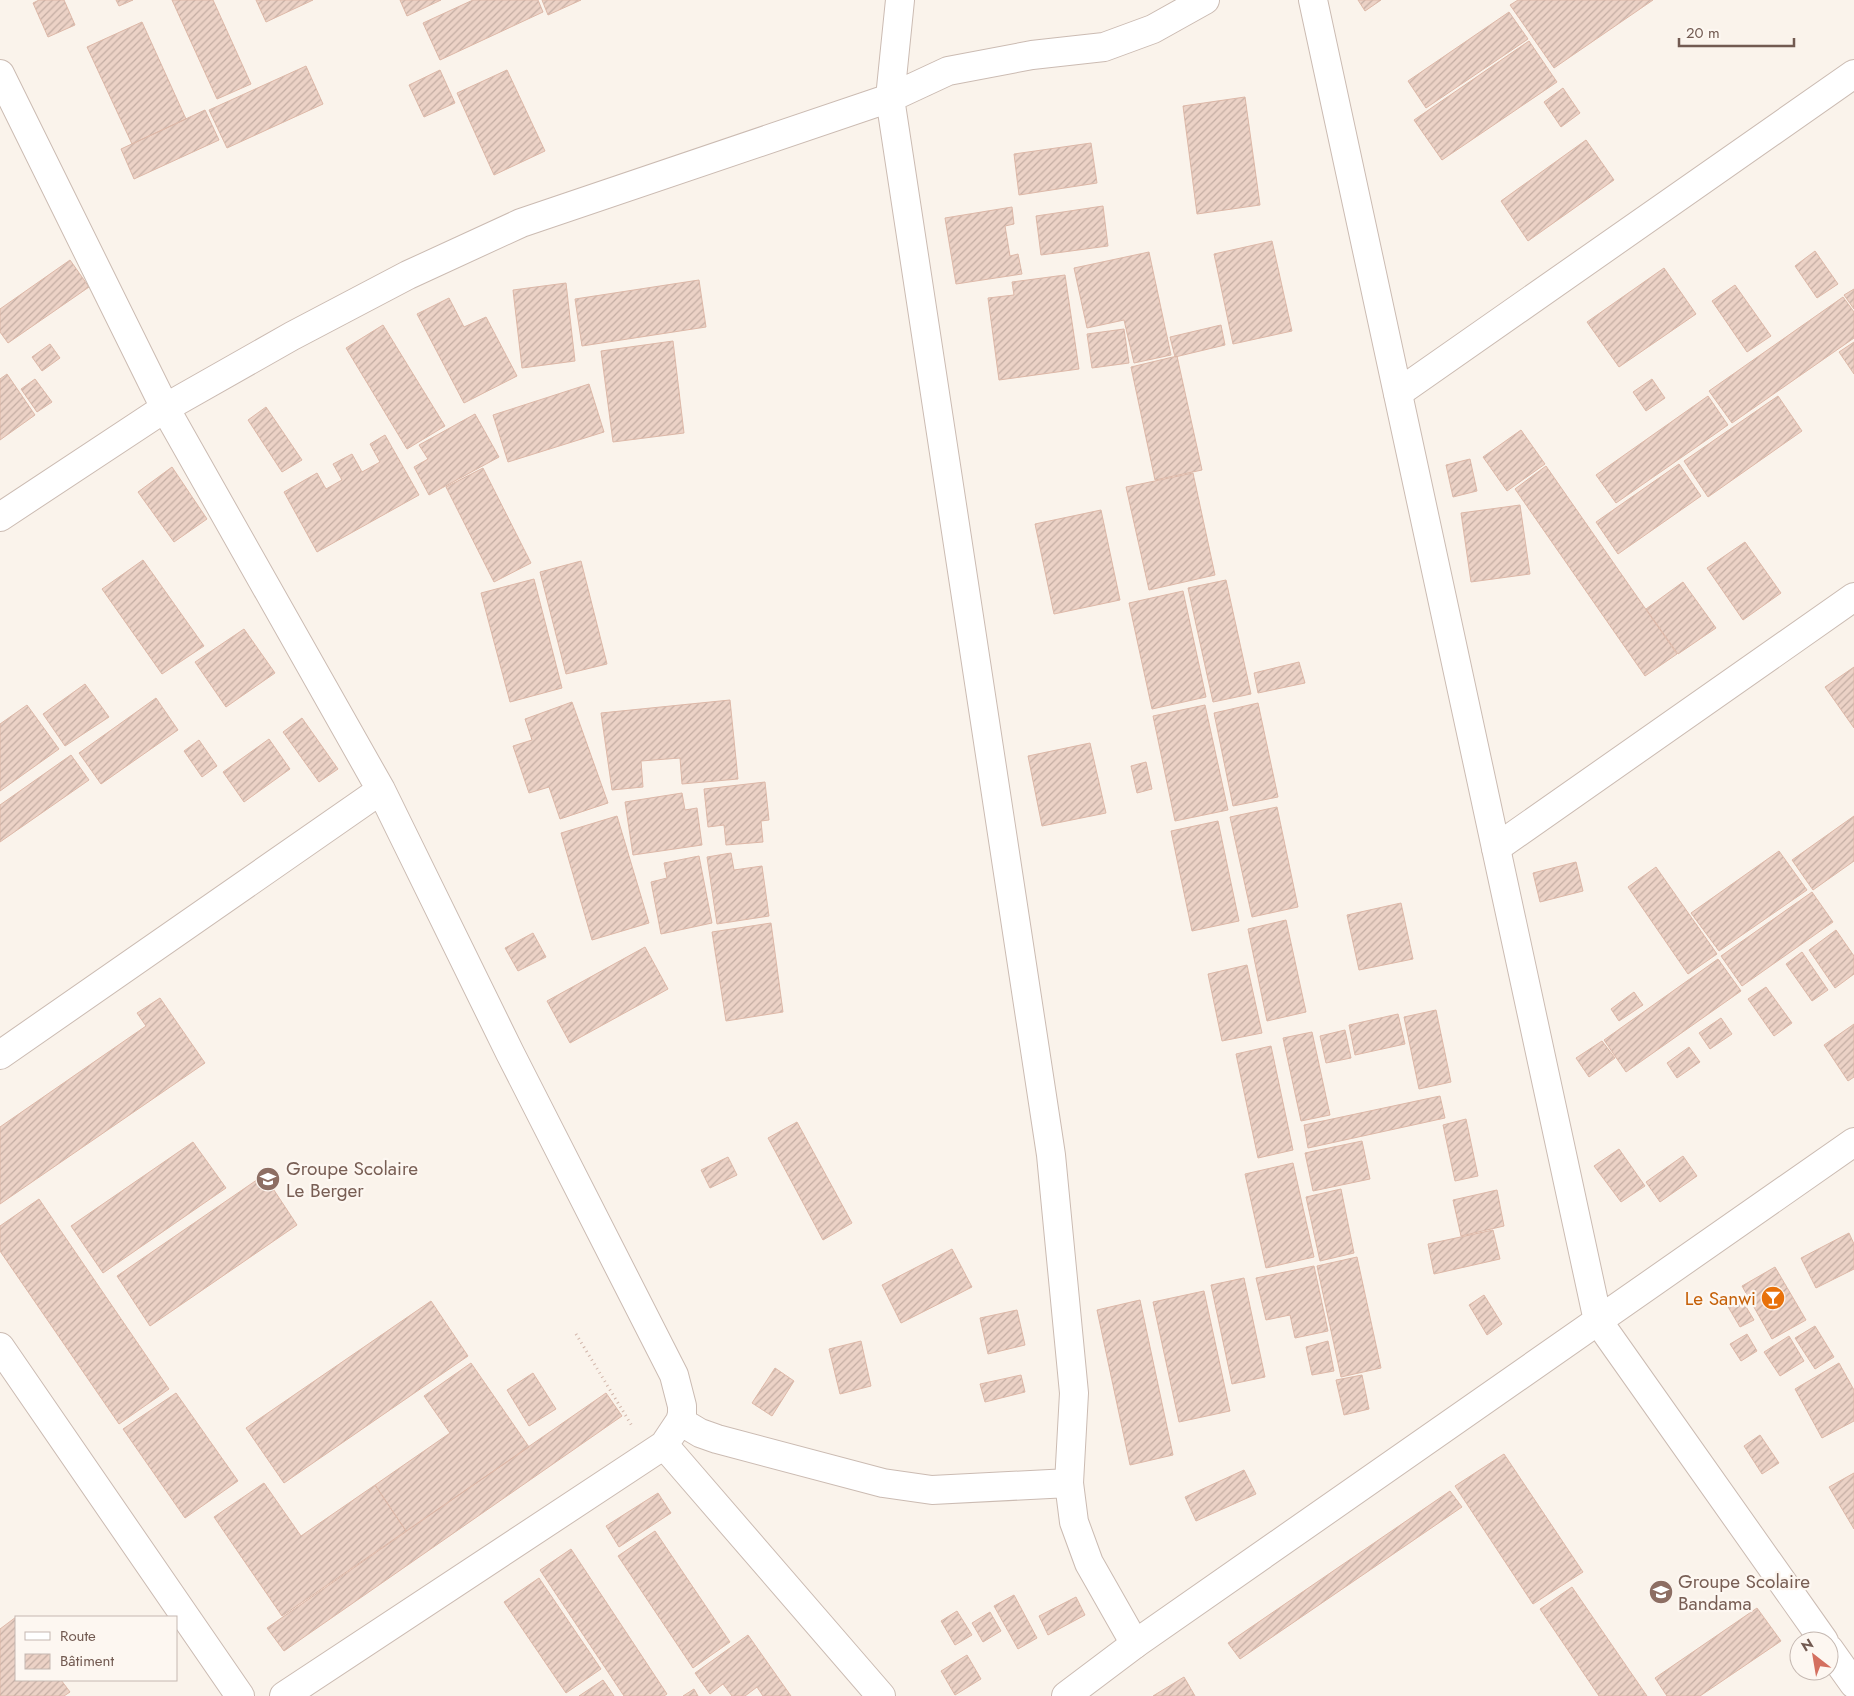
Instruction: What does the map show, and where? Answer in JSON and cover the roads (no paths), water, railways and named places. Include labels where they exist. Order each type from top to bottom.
[{"type":"street","points":[[900,0],[890,98],[1051,1155],[1074,1393],[1069,1484],[1074,1522],[1089,1563],[1135,1644]]},
{"type":"street","points":[[0,517],[164,408],[292,336],[408,275],[521,223],[890,98],[948,71],[1032,55],[1104,47],[1153,29],[1205,0]]},
{"type":"street","points":[[1313,0],[1598,1321],[1817,1631]]},
{"type":"street","points":[[0,74],[164,408],[381,790],[510,1053],[674,1375],[682,1406],[680,1421],[656,1450],[284,1696]]},
{"type":"street","points":[[1398,393],[1854,74]]},
{"type":"street","points":[[1496,848],[1854,597]]},
{"type":"street","points":[[0,1055],[381,790]]},
{"type":"street","points":[[1066,1696],[1135,1644],[1854,1142]]},
{"type":"street","points":[[0,1347],[240,1696]]},
{"type":"street","points":[[680,1421],[700,1433],[717,1439],[883,1483],[932,1490],[1069,1484]]},
{"type":"street","points":[[656,1450],[882,1696]]},
{"type":"street","points":[[1839,1662],[1854,1684]]},
{"type":"place","name":"Groupe Scolaire Le Berger","points":[[268,1179]]},
{"type":"place","name":"Le Sanwi","points":[[1773,1298]]},
{"type":"place","name":"Groupe Scolaire Bandama","points":[[1661,1592]]}]
